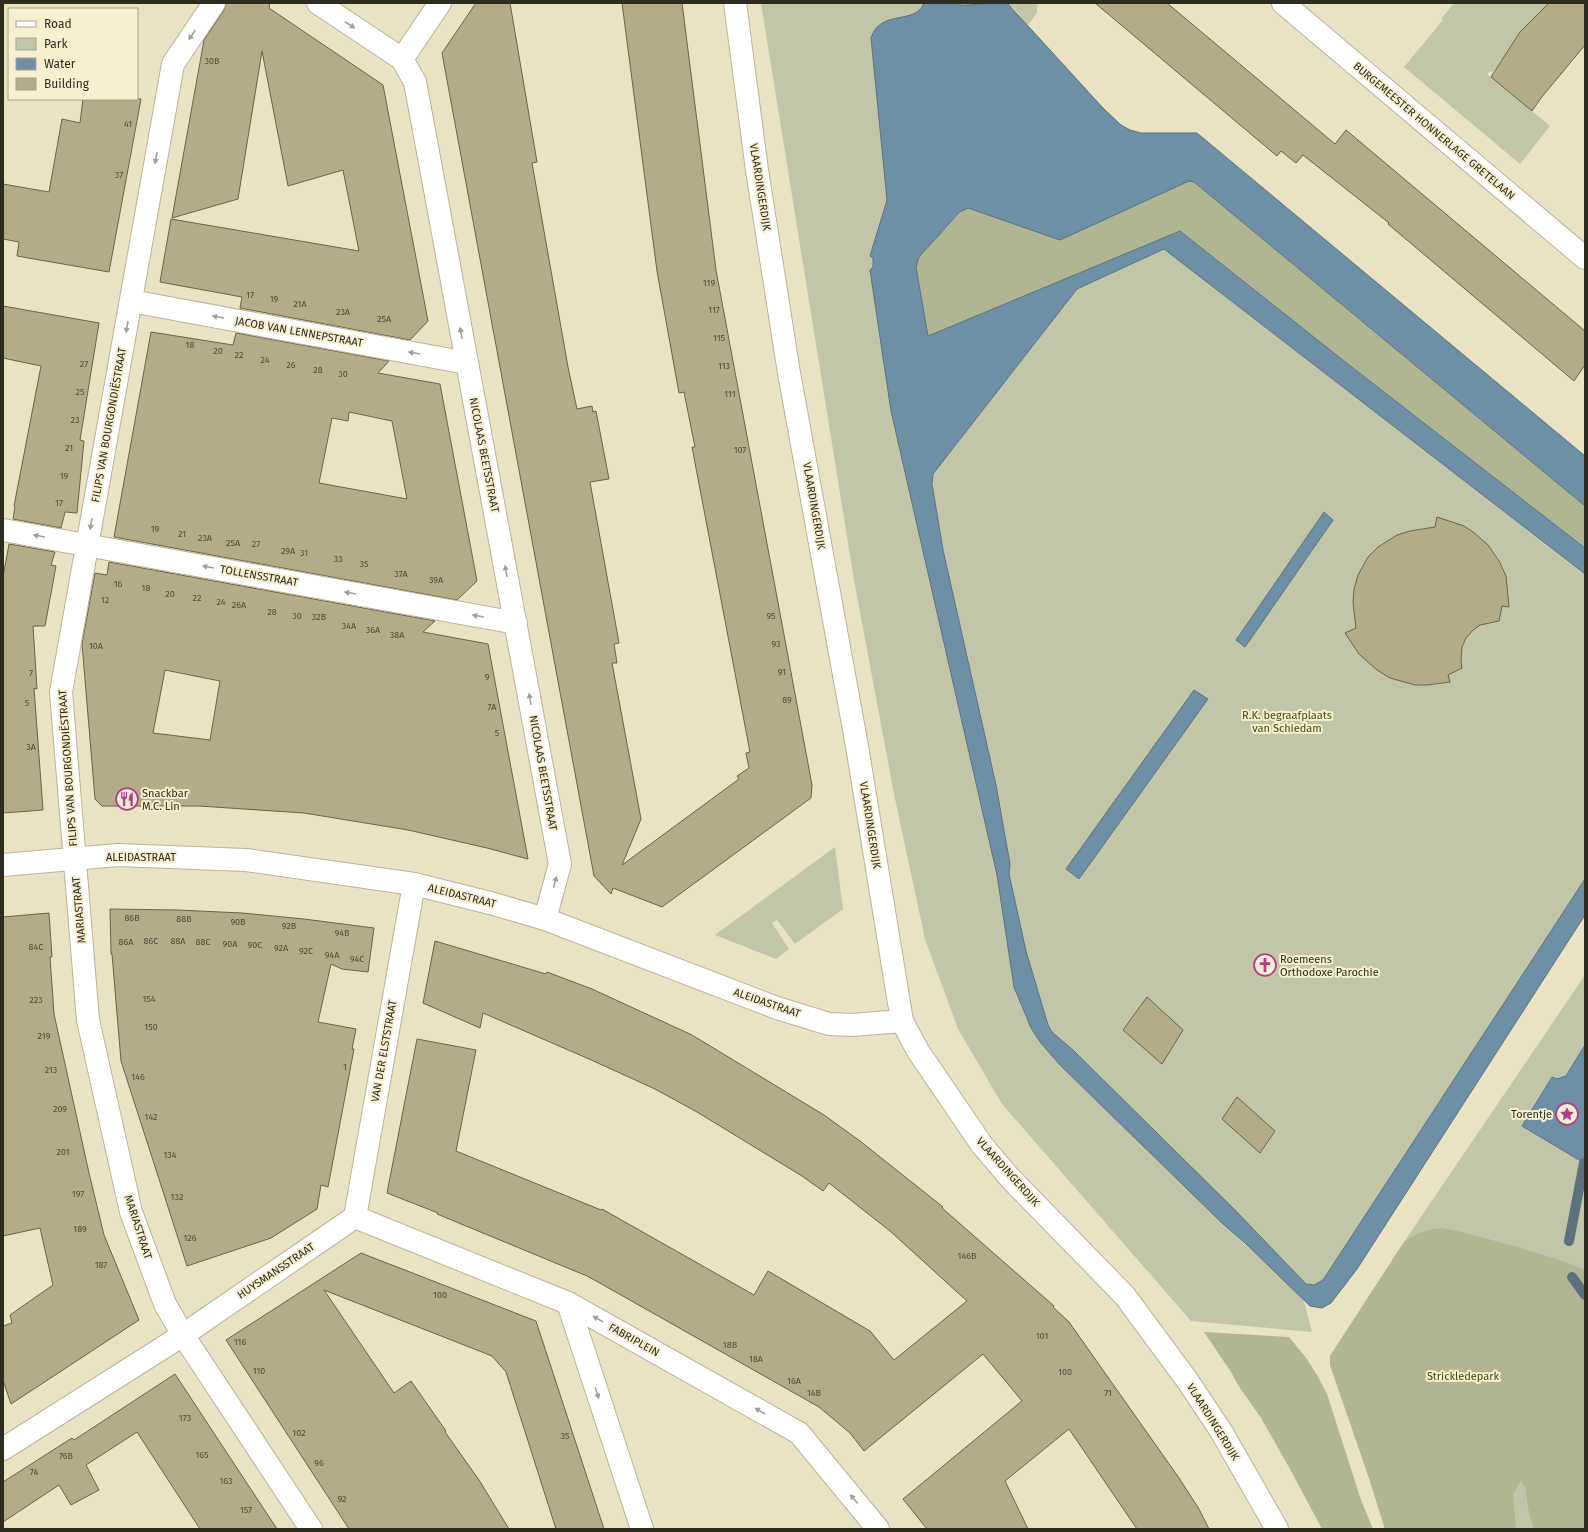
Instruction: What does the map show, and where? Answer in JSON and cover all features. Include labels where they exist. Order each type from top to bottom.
[{"type":"street","name":"FILIPS VAN BOURGONDIËSTRAAT","points":[[75,860],[61,692],[173,64],[214,3]]},
{"type":"street","points":[[318,3],[402,59],[440,3]]},
{"type":"street","name":"VLAARDINGERDIJK","points":[[735,3],[756,170],[788,366],[857,746],[902,1021],[918,1051],[982,1145],[1010,1178],[1125,1296],[1187,1380],[1221,1431],[1278,1529]]},
{"type":"street","name":"BURGEMEESTER HONNERLAGE GRETELAAN","points":[[1282,3],[1585,258]]},
{"type":"street","name":"NICOLAAS BEETSSTRAAT","points":[[402,59],[416,82],[560,864],[545,919]]},
{"type":"street","name":"JACOB VAN LENNEPSTRAAT","points":[[131,302],[467,363]]},
{"type":"street","name":"TOLLENSSTRAAT","points":[[3,530],[516,623]]},
{"type":"street","name":"ALEIDASTRAAT","points":[[3,865],[75,860],[118,855],[246,860],[414,884],[494,904],[545,919],[770,1005],[829,1024],[852,1025],[902,1021]]},
{"type":"street","name":"MARIASTRAAT","points":[[75,860],[88,1020],[131,1212],[165,1304],[183,1335],[311,1529]]},
{"type":"street","name":"VAN DER ELSTSTRAAT","points":[[355,1217],[414,884]]},
{"type":"street","points":[[355,1217],[568,1303],[642,1529]]},
{"type":"street","name":"HUYSMANSSTRAAT","points":[[3,1448],[183,1335],[355,1217]]},
{"type":"street","name":"FABRIPLEIN","points":[[568,1303],[799,1433],[878,1529]]},
{"type":"green space","points":[[761,3],[924,3],[922,9],[915,14],[883,22],[871,38],[887,200],[870,256],[873,258],[891,411],[997,875],[1014,987],[1031,1028],[1040,1042],[1060,1065],[1223,1224],[1303,1298],[1312,1332],[1191,1321],[1002,1104],[958,1029],[925,939],[894,794],[854,580]]},
{"type":"green space","points":[[956,3],[999,3],[958,5]]},
{"type":"green space","points":[[999,3],[1039,3],[1037,6],[1037,13],[1028,25],[1009,5]]},
{"type":"green space","points":[[1454,3],[1552,3],[1502,62],[1499,60],[1501,63],[1492,73],[1490,71],[1487,74],[1550,126],[1520,164],[1404,67],[1443,20],[1441,19]]},
{"type":"green space","points":[[1189,181],[1194,182],[1585,506],[1585,548],[1344,361],[1180,231],[928,336],[916,267],[919,257],[964,209],[974,209]]},
{"type":"green space","name":"R.K. begraafplaats van Schiedam","points":[[1164,249],[1585,575],[1585,879],[1323,1280],[1314,1285],[1306,1284],[1236,1211],[1074,1051],[1052,1032],[1048,1025],[1026,951],[1009,874],[1010,864],[996,785],[943,550],[932,484],[933,474],[1077,289]]},
{"type":"green space","points":[[835,847],[843,909],[795,944],[777,920],[772,923],[789,949],[776,959],[715,935]]},
{"type":"green space","name":"Strickledepark","points":[[1585,975],[1585,1529],[1385,1529],[1330,1365],[1330,1356],[1404,1242]]},
{"type":"green space","name":"Strickledepark","points":[[1443,1228],[1521,1248],[1561,1260],[1585,1270],[1585,1529],[1534,1529],[1529,1513],[1525,1487],[1521,1480],[1513,1495],[1516,1529],[1385,1529],[1330,1365],[1330,1356],[1404,1242],[1414,1235],[1422,1232],[1431,1229]]},
{"type":"green space","points":[[1204,1332],[1289,1337],[1307,1359],[1327,1394],[1361,1500],[1373,1529],[1322,1529],[1261,1418]]},
{"type":"water","points":[[924,3],[956,3],[958,5],[996,3],[1008,4],[1103,108],[1121,125],[1130,130],[1141,133],[1197,133],[1585,456],[1585,506],[1194,182],[1189,181],[1060,240],[968,208],[960,212],[919,257],[916,267],[928,336],[1180,231],[1344,361],[1585,548],[1585,574],[1164,249],[1077,289],[933,474],[932,484],[943,550],[996,785],[1010,864],[1009,874],[1026,951],[1048,1025],[1052,1032],[1074,1051],[1236,1211],[1306,1284],[1314,1285],[1323,1280],[1585,879],[1585,915],[1357,1269],[1331,1303],[1322,1308],[1310,1306],[1245,1243],[1223,1224],[1060,1065],[1040,1042],[1031,1028],[1014,987],[997,875],[891,411],[870,270],[873,267],[873,258],[870,256],[887,200],[871,38],[876,29],[882,23],[913,14],[920,10]]},
{"type":"water","points":[[1324,512],[1333,520],[1245,647],[1236,640]]},
{"type":"water","points":[[1194,690],[1208,699],[1079,879],[1066,869]]},
{"type":"water","points":[[1585,1045],[1584,1163],[1522,1126],[1552,1077],[1557,1079],[1566,1076]]},
{"type":"building","points":[[226,3],[270,3],[269,8],[383,85],[428,321],[410,340],[240,308],[242,297],[160,282],[171,219],[359,251],[343,170],[288,186],[262,51],[238,199],[172,218],[204,40],[224,10]]},
{"type":"building","points":[[476,3],[510,3],[537,162],[532,163],[568,367],[577,409],[592,406],[593,412],[596,411],[609,479],[590,482],[619,643],[614,644],[617,663],[612,663],[641,819],[622,865],[739,779],[737,776],[749,768],[746,753],[750,752],[692,447],[695,447],[684,392],[679,393],[657,271],[622,3],[682,3],[716,270],[812,785],[811,798],[662,907],[613,888],[611,894],[594,876],[442,53]]},
{"type":"building","points":[[1095,3],[1167,3],[1335,144],[1346,130],[1585,331],[1585,365],[1574,381],[1388,224],[1389,223],[1303,155],[1296,163],[1281,151],[1277,156]]},
{"type":"building","points":[[1549,3],[1585,3],[1585,45],[1532,111],[1491,77],[1520,32]]},
{"type":"building","points":[[141,99],[109,272],[17,256],[19,242],[3,239],[3,184],[49,192],[62,119],[80,123],[83,100]]},
{"type":"building","points":[[3,306],[99,323],[80,440],[84,441],[77,513],[65,512],[61,528],[13,519],[14,506],[41,366],[3,358]]},
{"type":"building","points":[[151,332],[233,345],[236,333],[389,361],[378,373],[440,384],[477,581],[457,600],[114,537]],"holes":[[[349,412],[392,421],[407,499],[319,483],[332,418],[348,421]]]},
{"type":"building","points":[[1437,517],[1464,526],[1488,545],[1499,561],[1506,576],[1509,607],[1502,606],[1499,621],[1480,625],[1466,638],[1462,647],[1462,668],[1448,675],[1450,682],[1415,685],[1390,678],[1377,670],[1359,654],[1345,633],[1356,628],[1353,603],[1354,589],[1358,575],[1368,557],[1378,547],[1397,535],[1410,531],[1435,527]]},
{"type":"building","points":[[9,544],[55,552],[51,565],[56,566],[45,626],[33,626],[37,689],[34,688],[43,810],[3,813],[3,577]]},
{"type":"building","points":[[109,562],[435,621],[423,632],[488,644],[528,859],[408,830],[304,813],[199,806],[102,806],[95,799],[82,644],[95,573],[107,575]],"holes":[[[165,670],[220,681],[210,740],[153,733]]]},
{"type":"building","points":[[110,909],[242,913],[374,928],[368,972],[342,969],[331,964],[318,1022],[356,1029],[352,1049],[354,1049],[328,1187],[321,1185],[317,1209],[271,1238],[187,1266],[121,1061],[111,954]]},
{"type":"building","points":[[49,913],[54,1014],[89,1173],[104,1235],[139,1320],[11,1404],[3,1380],[3,1326],[12,1323],[10,1315],[53,1285],[40,1228],[3,1236],[3,917]]},
{"type":"building","points":[[435,941],[546,974],[547,972],[592,989],[692,1035],[824,1115],[860,1141],[943,1207],[942,1208],[1054,1306],[1053,1307],[1069,1322],[1179,1478],[1199,1509],[1209,1529],[1137,1529],[1069,1429],[1005,1481],[1028,1529],[927,1529],[903,1499],[1022,1401],[983,1354],[864,1451],[850,1433],[819,1407],[587,1276],[387,1193],[417,1039],[476,1050],[456,1151],[601,1210],[602,1209],[754,1295],[768,1271],[870,1331],[894,1360],[967,1301],[890,1231],[829,1183],[823,1191],[802,1176],[697,1112],[655,1089],[589,1059],[483,1013],[480,1028],[423,1003]]},
{"type":"building","points":[[1147,997],[1183,1030],[1162,1064],[1123,1030]]},
{"type":"building","points":[[1237,1097],[1275,1131],[1260,1153],[1222,1119]]},
{"type":"building","points":[[361,1253],[536,1321],[604,1529],[556,1529],[506,1372],[492,1356],[324,1290],[394,1393],[411,1381],[479,1480],[509,1529],[349,1529],[226,1340]]},
{"type":"building","points":[[175,1374],[277,1529],[200,1529],[137,1432],[86,1465],[99,1490],[71,1505],[59,1485],[3,1522],[3,1482],[72,1438],[74,1440]]},
{"type":"waterway","points":[[1569,1241],[1584,1163]]},
{"type":"waterway","points":[[1572,1277],[1585,1295]]},
{"type":"place","name":"Snackbar M.C. Lin","points":[[127,799]]},
{"type":"place","name":"Roemeens Orthodoxe Parochie","points":[[1265,965]]},
{"type":"place","name":"Torentje","points":[[1567,1114]]}]
